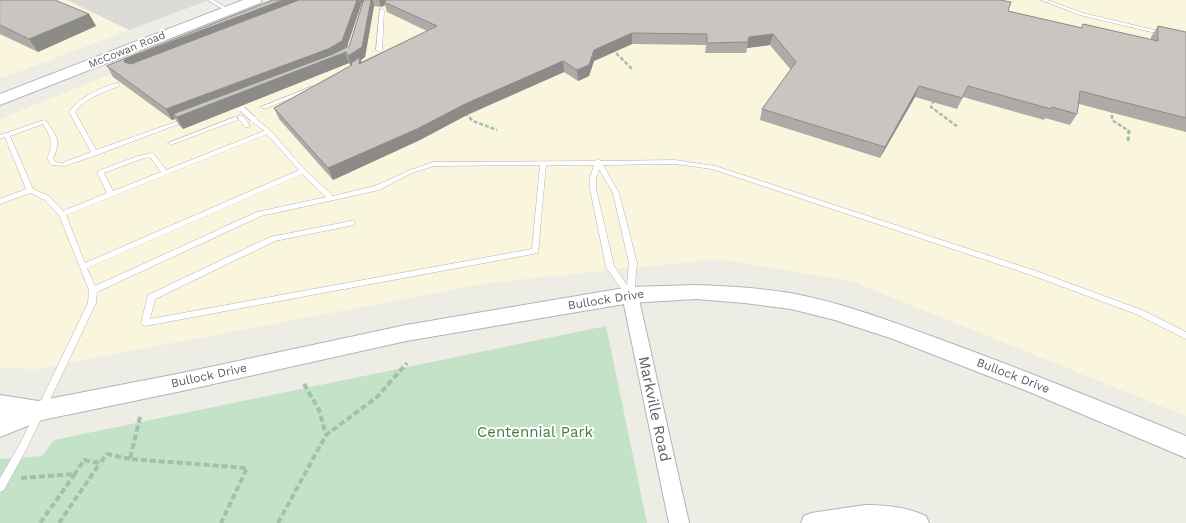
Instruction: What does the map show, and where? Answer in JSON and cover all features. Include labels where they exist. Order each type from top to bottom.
[{"type":"main road","name":"McCowan Road","points":[[0,100],[255,0]]},
{"type":"street","name":"Bullock Drive","points":[[0,426],[40,410],[182,382],[406,333],[630,295],[696,292],[745,295],[790,301],[836,312],[900,333],[1035,384],[1186,446]]},
{"type":"street","name":"Markville Road","points":[[630,295],[679,523]]},
{"type":"street","name":"Bullock Drive","points":[[0,405],[40,410]]},
{"type":"street","points":[[811,523],[860,514],[903,518],[919,523]]},
{"type":"lane","points":[[210,0],[228,10]]},
{"type":"lane","points":[[1043,0],[1082,14],[1168,34]]},
{"type":"lane","points":[[379,50],[379,10],[390,7]]},
{"type":"lane","points":[[95,154],[72,112],[74,107],[94,95],[117,85]]},
{"type":"lane","points":[[264,107],[319,86]]},
{"type":"lane","points":[[234,105],[242,109],[268,131],[331,198]]},
{"type":"lane","points":[[3,484],[92,303],[93,290],[62,214],[47,198],[30,190],[3,136],[44,122],[56,140],[55,150],[50,158],[53,164],[62,164],[95,154],[197,116]]},
{"type":"lane","points":[[171,143],[237,118],[247,126]]},
{"type":"lane","points":[[203,121],[210,128]]},
{"type":"lane","points":[[62,214],[268,131]]},
{"type":"lane","points":[[111,194],[100,172],[140,157],[152,156],[165,172]]},
{"type":"lane","points":[[598,161],[593,178],[593,190],[610,267],[630,295]]},
{"type":"lane","points":[[598,161],[616,193],[633,264],[630,295]]},
{"type":"lane","points":[[93,290],[259,214],[377,188],[410,172],[433,164],[598,161],[675,162],[713,167],[1019,269],[1142,313],[1170,330],[1186,336]]},
{"type":"lane","points":[[350,223],[273,239],[151,297],[145,323],[535,251],[543,163]]},
{"type":"lane","points":[[84,268],[304,171]]},
{"type":"lane","points":[[0,202],[30,190]]},
{"type":"path","points":[[608,47],[615,51],[632,70]]},
{"type":"path","points":[[937,94],[931,107],[958,127]]},
{"type":"path","points":[[1113,105],[1112,120],[1129,130],[1128,141]]},
{"type":"path","points":[[460,109],[473,121],[497,130]]},
{"type":"path","points":[[278,523],[326,435],[378,397],[407,363]]},
{"type":"path","points":[[304,384],[319,410],[326,435]]},
{"type":"path","points":[[130,459],[140,417]]},
{"type":"path","points":[[59,523],[107,454],[130,459],[247,468],[221,523]]},
{"type":"path","points":[[40,523],[84,460],[100,463]]},
{"type":"path","points":[[3,484],[75,474],[72,477]]},
{"type":"shaded area","points":[[0,0],[67,0],[129,30],[0,79]]},
{"type":"shaded area","points":[[67,0],[209,0],[129,30]]},
{"type":"shaded area","points":[[295,0],[1186,0],[1186,416],[851,281],[718,259],[489,283],[36,369],[0,368],[0,119]]},
{"type":"green space","name":"Centennial Park","points":[[606,326],[647,523],[0,523],[0,459],[42,456],[54,440]]},
{"type":"building","points":[[0,0],[55,0],[89,14],[29,39],[0,25]]},
{"type":"building","points":[[273,0],[283,0],[125,59],[124,62],[131,64],[299,0],[357,0],[342,41],[328,49],[166,109],[107,66]]},
{"type":"building","points":[[364,0],[371,0],[362,47],[348,56],[346,52],[177,117],[173,114],[333,54],[349,46]]},
{"type":"building","points":[[387,0],[1000,0],[1011,2],[1008,11],[1082,28],[1083,24],[1158,41],[1158,26],[1186,32],[1186,118],[1080,91],[1077,114],[1052,107],[1051,109],[968,86],[962,98],[919,86],[885,147],[762,109],[796,62],[773,34],[749,37],[748,42],[707,43],[707,34],[632,33],[594,50],[589,65],[577,70],[563,61],[328,168],[274,108],[352,65],[351,63],[360,57],[359,64],[437,26],[384,2]]}]
